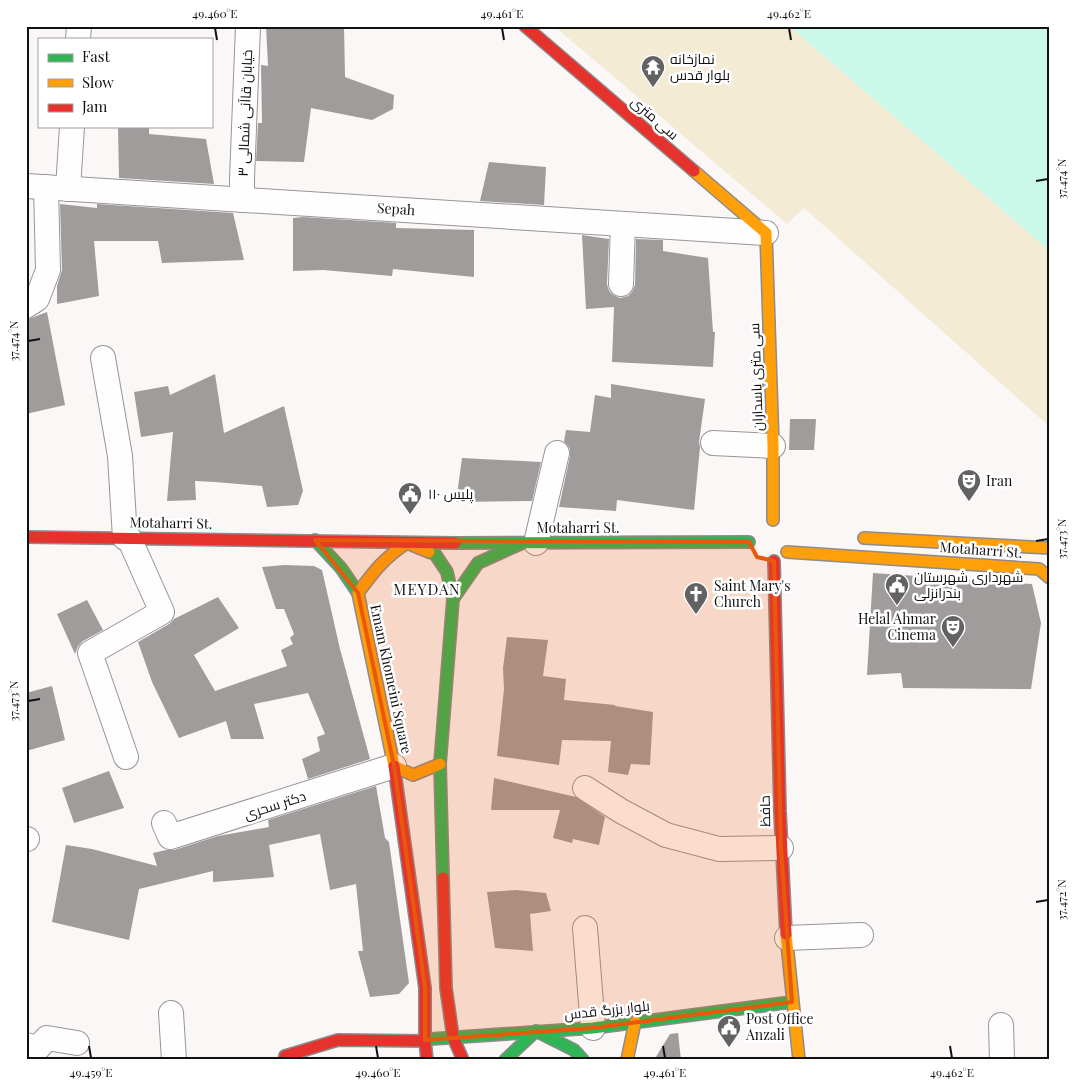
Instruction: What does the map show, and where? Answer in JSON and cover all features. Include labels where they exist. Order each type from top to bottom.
[{"type":"street","name":"خیابان قاآنی شمالی ۳","points":[[242,200],[248,26]]},
{"type":"street","name":"سی متری","points":[[525,26],[766,233]]},
{"type":"street","points":[[26,306],[37,299],[48,270],[47,187],[71,128]]},
{"type":"street","name":"Sepah","points":[[47,187],[766,233]]},
{"type":"street","points":[[621,284],[623,224]]},
{"type":"street","name":"سی متری پاسداران","points":[[766,233],[773,446],[773,522]]},
{"type":"street","points":[[102,358],[120,456],[127,538],[162,612],[90,653],[126,756]]},
{"type":"street","points":[[713,443],[773,446]]},
{"type":"street","points":[[453,599],[478,564],[528,543],[557,453]]},
{"type":"street","name":"Motaharri St.","points":[[26,537],[315,540],[407,543],[751,542]]},
{"type":"street","name":"Motaharri St.","points":[[857,538],[1050,548]]},
{"type":"street","points":[[315,540],[341,568],[358,593]]},
{"type":"street","points":[[407,543],[435,554],[447,572],[453,599],[440,764],[446,988],[453,1036],[464,1060]]},
{"type":"street","name":"Emam Khomeini Square","points":[[407,543],[390,554],[376,568],[358,593],[394,766],[413,775],[440,764]]},
{"type":"street","name":"Motaharri St.","points":[[789,548],[1039,569],[1050,578]]},
{"type":"street","name":"حافظ","points":[[789,548],[782,558],[770,561],[781,848],[792,1002],[799,1060]]},
{"type":"street","points":[[394,766],[425,988],[427,1060]]},
{"type":"street","name":"دکتر سحری","points":[[164,823],[170,837],[394,766]]},
{"type":"street","points":[[585,788],[621,811],[666,835],[720,849],[781,848]]},
{"type":"street","points":[[585,928],[592,1028]]},
{"type":"street","points":[[787,938],[861,935]]},
{"type":"street","name":"بلوار بزرگ قدس","points":[[284,1060],[285,1056],[338,1040],[425,1040],[453,1036],[592,1028],[792,1002]]},
{"type":"street","points":[[171,1014],[174,1060]]},
{"type":"street","points":[[627,1060],[636,1022]]},
{"type":"street","points":[[1001,1025],[1002,1060]]},
{"type":"street","points":[[505,1060],[536,1031],[574,1050],[583,1060]]},
{"type":"street","points":[[26,1045],[38,1048],[47,1038],[77,1043]]},
{"type":"highlighted area","points":[[315,540],[749,542],[757,557],[774,561],[781,848],[792,1002],[593,1028],[425,1040],[425,988],[394,766],[358,593]]},
{"type":"shaded area","points":[[554,26],[789,26],[1050,251],[1050,427],[804,208],[787,224]]},
{"type":"shaded area","points":[[789,26],[1050,26],[1050,251]]},
{"type":"building","points":[[266,26],[344,26],[345,77],[394,95],[393,109],[372,120],[311,108],[304,162],[256,161],[258,123],[262,123],[261,65],[268,66]]},
{"type":"building","points":[[118,128],[149,128],[149,134],[206,139],[214,184],[119,178]]},
{"type":"building","points":[[489,162],[546,167],[544,205],[480,201]]},
{"type":"building","points":[[60,204],[97,208],[97,204],[233,213],[244,260],[162,263],[158,241],[94,241],[99,296],[57,304],[57,286],[62,270]]},
{"type":"building","points":[[293,218],[396,223],[396,228],[474,230],[474,277],[393,269],[392,276],[323,270],[293,271]]},
{"type":"building","points":[[582,235],[609,239],[607,284],[609,291],[620,298],[628,296],[635,285],[636,239],[663,240],[663,251],[708,258],[713,332],[715,332],[713,367],[612,362],[614,307],[586,309]]},
{"type":"building","points":[[47,312],[65,405],[26,414],[26,320]]},
{"type":"building","points":[[215,374],[224,433],[284,406],[303,491],[298,505],[267,507],[262,486],[195,481],[196,500],[167,501],[173,432],[141,437],[134,392],[168,386],[170,395]]},
{"type":"building","points":[[611,384],[705,399],[699,442],[694,510],[617,500],[616,511],[559,507],[570,456],[570,449],[564,441],[566,430],[590,432],[595,395],[611,398]]},
{"type":"building","points":[[790,419],[816,419],[814,450],[789,450]]},
{"type":"building","points":[[462,458],[541,462],[532,501],[456,502]]},
{"type":"building","points":[[284,565],[314,566],[322,570],[340,649],[370,759],[308,779],[302,759],[320,751],[317,737],[325,734],[308,693],[254,704],[264,739],[231,739],[226,721],[179,738],[152,682],[138,642],[169,624],[174,619],[218,597],[239,628],[194,655],[215,691],[287,666],[281,650],[293,644],[290,638],[294,634],[284,609],[276,609],[262,567]]},
{"type":"building","name":"Helal Ahmar Cinema","points":[[873,573],[1032,584],[1041,623],[1031,689],[903,688],[901,673],[867,675]]},
{"type":"building","points":[[87,600],[103,630],[83,641],[78,646],[75,654],[57,614]]},
{"type":"building","points":[[507,637],[548,640],[543,676],[566,679],[564,700],[615,705],[653,712],[650,765],[631,764],[628,775],[608,772],[611,741],[562,740],[559,765],[497,756]]},
{"type":"building","points":[[52,686],[65,740],[26,751],[26,693]]},
{"type":"building","points":[[109,771],[124,808],[74,823],[62,788]]},
{"type":"building","points":[[494,778],[576,797],[605,817],[599,845],[573,839],[572,843],[553,838],[560,810],[491,810]]},
{"type":"building","points":[[376,786],[385,838],[389,842],[409,983],[399,994],[370,997],[358,951],[363,951],[356,884],[330,890],[320,834],[269,845],[274,877],[213,882],[213,871],[139,889],[129,940],[52,922],[66,845],[92,849],[157,866],[153,853],[174,850],[218,836],[269,827],[268,820]]},
{"type":"building","points":[[516,890],[546,893],[551,911],[530,914],[533,951],[495,948],[487,892]]},
{"type":"building","points":[[678,1033],[681,1060],[654,1060],[670,1034]]},
{"type":"traffic: fast","points":[[315,540],[341,568],[358,593]]},
{"type":"traffic: fast","points":[[455,543],[749,542]]},
{"type":"traffic: fast","points":[[453,599],[478,563],[520,544]]},
{"type":"traffic: fast","points":[[429,552],[435,554],[447,572],[453,599],[440,764],[443,878]]},
{"type":"traffic: fast","points":[[431,1039],[593,1028],[792,1002]]},
{"type":"traffic: fast","points":[[505,1060],[536,1031],[574,1050],[583,1060]]},
{"type":"traffic: slow","points":[[694,171],[766,233],[773,446],[773,520]]},
{"type":"traffic: slow","points":[[864,538],[1050,548]]},
{"type":"traffic: slow","points":[[429,552],[407,543],[380,565],[358,593],[394,766],[413,775],[440,764]]},
{"type":"traffic: slow","points":[[787,552],[1039,569],[1050,578]]},
{"type":"traffic: slow","points":[[786,934],[799,1060]]},
{"type":"traffic: slow","points":[[627,1060],[635,1022]]},
{"type":"traffic: jam","points":[[525,26],[694,171]]},
{"type":"traffic: jam","points":[[26,537],[455,543]]},
{"type":"traffic: jam","points":[[774,561],[780,811],[786,934]]},
{"type":"traffic: jam","points":[[394,766],[425,988],[427,1060]]},
{"type":"traffic: jam","points":[[443,878],[446,988],[453,1037],[463,1060]]},
{"type":"traffic: jam","points":[[284,1060],[285,1056],[338,1040],[425,1041]]},
{"type":"place","name":"نمازخانه بلوار قدس","points":[[653,88]]},
{"type":"place","name":"Iran","points":[[969,502]]},
{"type":"place","name":"پلیس ۱۱۰","points":[[410,515]]},
{"type":"place","name":"شهرداری شهرستان بندرانزلی","points":[[897,606]]},
{"type":"place","name":"Saint Mary's Church","points":[[696,615]]},
{"type":"place","name":"Helal Ahmar Cinema","points":[[953,648]]},
{"type":"place","name":"Post Office Anzali","points":[[729,1048]]},
{"type":"district","name":"MEYDAN","points":[[427,590]]}]
